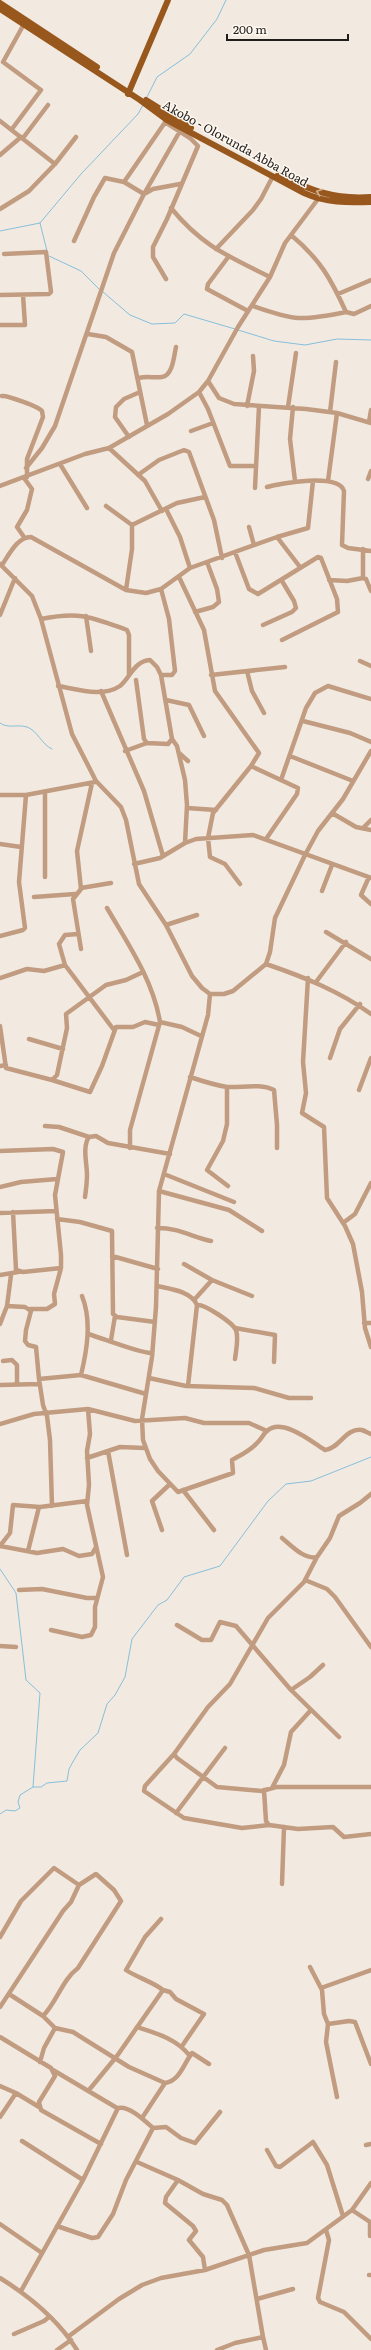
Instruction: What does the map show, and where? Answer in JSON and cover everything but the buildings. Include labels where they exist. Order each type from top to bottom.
[{"type":"main road","points":[[128,91],[164,0]]},
{"type":"main road","points":[[128,91],[168,0]]},
{"type":"main road","name":"Akobo - Olorunda Abba Road","points":[[0,3],[128,91]]},
{"type":"main road","name":"Akobo - Olorunda Abba Road","points":[[0,9],[128,91],[318,200],[332,202],[371,202]]},
{"type":"main road","name":"Akobo - Olorunda Abba Road","points":[[148,103],[166,121],[273,176],[292,184],[333,197],[371,197]]},
{"type":"street","points":[[12,129],[41,90],[3,62],[24,24]]},
{"type":"street","points":[[0,155],[22,137],[48,105]]},
{"type":"street","points":[[0,121],[55,164]]},
{"type":"street","points":[[124,182],[166,121],[198,146],[180,184],[172,208],[153,247],[153,257],[166,279]]},
{"type":"street","points":[[26,468],[50,436],[88,334],[114,253],[144,194],[180,131]]},
{"type":"street","points":[[0,209],[29,191],[55,164],[76,137]]},
{"type":"street","points":[[216,249],[253,210],[261,199],[273,176]]},
{"type":"street","points":[[74,240],[94,197],[105,178],[124,182],[144,194]]},
{"type":"street","points":[[144,194],[153,189],[180,184]]},
{"type":"street","points":[[0,486],[25,478],[85,454],[109,448],[178,408],[199,392],[208,381],[238,327],[253,306],[270,277],[285,243],[292,236],[318,200]]},
{"type":"street","points":[[172,208],[194,234],[216,249],[270,277]]},
{"type":"street","points":[[292,236],[313,254],[323,266],[346,312]]},
{"type":"street","points":[[0,296],[50,293],[46,252],[4,254]]},
{"type":"street","points":[[229,256],[208,284],[207,289],[248,311]]},
{"type":"street","points":[[338,294],[371,280]]},
{"type":"street","points":[[0,325],[25,325],[23,295]]},
{"type":"street","points":[[253,306],[293,319],[311,319],[346,312],[354,314],[371,306]]},
{"type":"street","points":[[88,334],[106,337],[132,352],[136,374],[139,378],[140,392],[147,425]]},
{"type":"street","points":[[139,378],[163,377],[167,375],[174,361],[176,347]]},
{"type":"street","points":[[295,481],[290,440],[291,407],[296,353]]},
{"type":"street","points":[[246,406],[254,371],[252,356]]},
{"type":"street","points":[[330,412],[336,362]]},
{"type":"street","points":[[208,381],[220,398],[227,402],[246,406],[291,407],[330,412],[370,422],[371,410]]},
{"type":"street","points":[[129,437],[115,417],[116,407],[124,399],[140,392]]},
{"type":"street","points":[[199,392],[230,466],[256,466]]},
{"type":"street","points":[[2,396],[34,405],[42,411],[43,417],[29,452],[26,468],[25,478],[32,489],[27,510],[17,527],[24,537]]},
{"type":"street","points":[[255,488],[259,406]]},
{"type":"street","points":[[328,481],[336,413]]},
{"type":"street","points":[[191,432],[213,423]]},
{"type":"street","points":[[109,448],[138,475],[151,490],[180,537],[190,568]]},
{"type":"street","points":[[138,475],[159,460],[186,450],[214,520],[222,558]]},
{"type":"street","points":[[60,464],[87,508]]},
{"type":"street","points":[[368,479],[371,471]]},
{"type":"street","points":[[267,487],[295,481],[328,481],[341,486],[344,491],[342,545],[371,551]]},
{"type":"street","points":[[313,481],[308,528],[277,537],[222,558],[190,568],[161,589],[146,593],[126,590],[31,537],[24,537],[1,564],[32,596],[41,620],[72,734],[94,782],[121,807],[131,839],[134,864],[139,884],[166,925],[192,976],[202,988],[210,994],[224,994],[233,991],[266,964],[270,952],[275,918],[305,855],[318,831],[332,813],[371,751]]},
{"type":"street","points":[[132,525],[177,503],[205,497]]},
{"type":"street","points":[[106,506],[132,525]]},
{"type":"street","points":[[126,590],[132,555],[132,525]]},
{"type":"street","points":[[249,527],[254,545]]},
{"type":"street","points":[[277,537],[300,567]]},
{"type":"street","points":[[363,550],[367,579],[371,591]]},
{"type":"street","points":[[235,552],[251,592],[262,594],[300,567],[320,556],[337,599],[336,613],[282,640]]},
{"type":"street","points":[[195,612],[214,607],[219,602],[217,589],[206,562]]},
{"type":"street","points":[[179,577],[205,637],[215,691],[259,753],[251,766],[212,815],[208,838],[210,857],[226,864],[240,884]]},
{"type":"street","points":[[0,615],[15,578]]},
{"type":"street","points":[[329,580],[347,581],[367,579]]},
{"type":"street","points":[[263,625],[292,612],[296,608],[294,601],[282,580]]},
{"type":"street","points":[[161,589],[169,619],[175,671],[172,675],[161,676]]},
{"type":"street","points":[[41,620],[70,614],[86,616],[129,632],[130,672]]},
{"type":"street","points":[[86,616],[90,651]]},
{"type":"street","points":[[58,686],[90,692],[101,692],[120,685],[130,672],[139,664],[150,660],[157,667],[161,676],[172,739],[179,753],[185,780],[185,843]]},
{"type":"street","points":[[360,661],[371,666]]},
{"type":"street","points":[[211,675],[285,667]]},
{"type":"street","points":[[247,671],[252,691],[264,713]]},
{"type":"street","points":[[136,680],[144,738],[147,743]]},
{"type":"street","points":[[281,780],[306,708],[314,693],[328,686],[371,699]]},
{"type":"street","points":[[101,692],[125,751],[144,791],[163,856]]},
{"type":"street","points":[[166,700],[189,705],[204,736]]},
{"type":"street","points":[[302,721],[350,733],[371,742]]},
{"type":"street","points":[[125,751],[147,743],[168,744],[172,739]]},
{"type":"street","points":[[179,753],[188,761]]},
{"type":"street","points":[[290,756],[353,781]]},
{"type":"street","points":[[251,766],[281,780],[295,784],[299,790],[266,839]]},
{"type":"street","points":[[0,795],[26,795],[94,782]]},
{"type":"street","points":[[81,888],[77,851],[94,782]]},
{"type":"street","points":[[45,792],[46,877]]},
{"type":"street","points":[[0,936],[23,930],[25,928],[19,882],[26,795]]},
{"type":"street","points":[[186,808],[216,810]]},
{"type":"street","points":[[332,813],[363,828],[371,830]]},
{"type":"street","points":[[363,828],[371,820]]},
{"type":"street","points":[[134,864],[163,856],[185,843],[196,839],[248,835],[266,839],[305,855],[370,878],[361,895],[371,904]]},
{"type":"street","points":[[0,844],[21,847]]},
{"type":"street","points":[[322,890],[332,865]]},
{"type":"street","points":[[81,950],[72,899],[75,894],[81,890],[81,888],[111,883]]},
{"type":"street","points":[[34,897],[75,894]]},
{"type":"street","points":[[107,908],[143,972],[157,1007],[159,1024],[130,1130],[130,1148]]},
{"type":"street","points":[[166,925],[197,915]]},
{"type":"street","points":[[326,932],[346,942],[371,959]]},
{"type":"street","points":[[78,934],[65,935],[59,944],[65,965],[87,998],[114,1030]]},
{"type":"street","points":[[316,982],[346,942]]},
{"type":"street","points":[[266,964],[308,978],[360,1004],[370,1011]]},
{"type":"street","points":[[0,978],[27,969],[44,971],[65,965]]},
{"type":"street","points":[[52,1080],[57,1075],[63,1049],[67,1028],[66,1014],[106,984],[126,980],[143,972]]},
{"type":"street","points":[[308,978],[303,1062],[306,1093],[302,1112],[324,1127],[327,1198],[349,1233],[356,1257],[364,1322],[371,1347]]},
{"type":"street","points":[[210,994],[208,1015],[201,1036],[170,1154],[158,1191],[156,1228],[158,1269],[155,1322],[149,1378],[142,1419],[142,1437],[145,1448],[154,1466],[178,1492],[233,1473],[232,1460],[254,1446],[266,1431],[276,1428],[290,1429],[325,1450],[330,1449],[343,1437],[355,1431],[361,1430],[371,1434]]},
{"type":"street","points":[[330,1058],[340,1029],[360,1004]]},
{"type":"street","points":[[0,1026],[6,1065],[8,1069],[52,1080],[90,1092],[102,1066],[114,1030],[118,1026],[129,1028],[142,1022],[182,1026],[201,1036]]},
{"type":"street","points":[[29,1039],[63,1049]]},
{"type":"street","points":[[359,1090],[371,1058]]},
{"type":"street","points":[[0,1066],[6,1065]]},
{"type":"street","points":[[190,1077],[209,1084],[227,1087],[265,1087],[274,1090],[277,1148]]},
{"type":"street","points":[[227,1087],[227,1124],[223,1141],[207,1170],[228,1186]]},
{"type":"street","points":[[45,1126],[59,1127],[89,1136],[96,1136],[108,1143],[130,1148],[170,1154]]},
{"type":"street","points":[[85,1198],[87,1175],[85,1156],[86,1141],[89,1136]]},
{"type":"street","points":[[0,1151],[60,1150],[62,1154],[55,1195],[61,1243],[61,1268],[54,1294],[55,1304],[47,1309],[30,1309],[25,1307],[7,1306]]},
{"type":"street","points":[[164,1174],[234,1202]]},
{"type":"street","points":[[0,1187],[21,1182],[57,1179]]},
{"type":"street","points":[[343,1223],[357,1212],[371,1183]]},
{"type":"street","points":[[158,1191],[229,1210],[262,1231]]},
{"type":"street","points":[[0,1213],[56,1211]]},
{"type":"street","points":[[13,1212],[16,1268],[18,1272]]},
{"type":"street","points":[[57,1219],[80,1222],[112,1231],[112,1310],[115,1316],[111,1340]]},
{"type":"street","points":[[156,1228],[169,1227],[184,1234],[211,1241]]},
{"type":"street","points":[[112,1256],[158,1269]]},
{"type":"street","points":[[184,1264],[212,1280],[252,1296]]},
{"type":"street","points":[[0,1275],[11,1275],[18,1272],[61,1268]]},
{"type":"street","points":[[0,1324],[7,1306],[11,1275]]},
{"type":"street","points":[[194,1300],[212,1280]]},
{"type":"street","points":[[157,1286],[180,1292],[194,1300],[197,1305],[188,1386]]},
{"type":"street","points":[[81,1375],[88,1334],[85,1304],[82,1296]]},
{"type":"street","points":[[197,1305],[207,1308],[235,1328],[275,1335],[274,1362]]},
{"type":"street","points":[[30,1309],[26,1341],[28,1345],[36,1347],[39,1382],[45,1412],[48,1416],[52,1506]]},
{"type":"street","points":[[115,1316],[155,1322]]},
{"type":"street","points":[[364,1322],[371,1323]]},
{"type":"street","points":[[235,1328],[237,1340],[235,1359]]},
{"type":"street","points":[[88,1334],[111,1340],[142,1353],[152,1353]]},
{"type":"street","points":[[3,1361],[12,1360],[17,1365],[17,1384]]},
{"type":"street","points":[[0,1385],[39,1382],[81,1375],[146,1394]]},
{"type":"street","points":[[149,1378],[188,1386],[252,1388],[289,1398],[311,1398]]},
{"type":"street","points":[[51,1630],[82,1637],[91,1635],[95,1627],[94,1608],[102,1577],[86,1501],[89,1485],[87,1458],[90,1434],[88,1409]]},
{"type":"street","points":[[0,1424],[45,1412],[88,1409],[127,1420],[179,1418],[204,1423],[245,1423],[266,1431]]},
{"type":"street","points":[[87,1458],[123,1446],[145,1448]]},
{"type":"street","points":[[108,1451],[127,1555]]},
{"type":"street","points":[[162,1530],[152,1501],[170,1484]]},
{"type":"street","points":[[183,1490],[214,1530]]},
{"type":"street","points":[[371,1494],[339,1516],[330,1538],[317,1557],[305,1580],[268,1618],[254,1645],[230,1684],[208,1707],[179,1744],[174,1754],[144,1788],[148,1795],[184,1818],[242,1828],[269,1825],[307,1829],[333,1827],[344,1837],[371,1834]]},
{"type":"street","points":[[86,1501],[39,1507],[13,1505],[10,1533],[0,1546],[39,1552],[63,1549],[82,1557],[92,1554],[96,1547]]},
{"type":"street","points":[[28,1551],[39,1507]]},
{"type":"street","points":[[282,1538],[310,1558],[317,1557]]},
{"type":"street","points":[[305,1580],[327,1589],[371,1647]]},
{"type":"street","points":[[19,1590],[42,1589],[86,1598],[97,1598]]},
{"type":"street","points":[[177,1625],[204,1641],[211,1640],[220,1622],[228,1622],[236,1626],[254,1645],[291,1690],[338,1737]]},
{"type":"street","points":[[0,1646],[16,1647]]},
{"type":"street","points":[[291,1690],[310,1677],[323,1665]]},
{"type":"street","points":[[272,1788],[284,1765],[291,1732],[311,1710]]},
{"type":"street","points":[[176,1813],[204,1778],[224,1748]]},
{"type":"street","points":[[174,1754],[177,1758],[218,1787],[264,1790],[272,1788],[371,1786]]},
{"type":"street","points":[[264,1790],[266,1821],[269,1825]]},
{"type":"street","points":[[282,1884],[284,1827]]},
{"type":"street","points":[[0,1937],[21,1900],[52,1868],[56,1868],[79,1885]]},
{"type":"street","points":[[0,2007],[62,1911],[71,1902],[79,1885],[96,1874],[114,1890],[121,1901],[78,1968],[71,1974],[55,2002],[43,2016]]},
{"type":"street","points":[[161,1919],[145,1937],[126,1970],[136,1977],[153,1982],[163,1990],[170,1992],[176,1999],[204,2014],[182,2046]]},
{"type":"street","points":[[310,1967],[321,1988],[324,2014],[328,2024],[326,2042],[337,2097]]},
{"type":"street","points":[[321,1988],[371,1970]]},
{"type":"street","points":[[89,2090],[116,2057],[163,1990]]},
{"type":"street","points":[[9,1994],[43,2016],[55,2028],[73,2032],[116,2057],[129,2067],[165,2083],[171,2082],[176,2077],[189,2060],[190,2056]]},
{"type":"street","points":[[328,2024],[349,2021],[355,2022],[371,2064]]},
{"type":"street","points":[[137,2027],[155,2032],[182,2046],[190,2056]]},
{"type":"street","points":[[40,2062],[44,2048],[55,2028]]},
{"type":"street","points":[[0,2037],[117,2108],[123,2107],[142,2118],[153,2128]]},
{"type":"street","points":[[190,2056],[192,2054],[198,2055],[209,2064]]},
{"type":"street","points":[[39,2107],[45,2090],[54,2076],[53,2070]]},
{"type":"street","points":[[142,2118],[165,2083]]},
{"type":"street","points":[[0,2086],[16,2093],[101,2144]]},
{"type":"street","points":[[0,2117],[16,2093]]},
{"type":"street","points":[[21,2291],[83,2180],[117,2108]]},
{"type":"street","points":[[153,2128],[166,2126],[181,2138],[195,2143],[220,2112]]},
{"type":"street","points":[[57,2226],[92,2238],[98,2237],[113,2214],[126,2180],[137,2162],[153,2128]]},
{"type":"street","points":[[22,2141],[83,2180]]},
{"type":"street","points":[[267,2150],[276,2166],[280,2167],[310,2142],[316,2144],[327,2165],[343,2216]]},
{"type":"street","points":[[137,2162],[178,2180],[203,2194],[222,2200],[227,2205],[249,2255],[266,2350]]},
{"type":"street","points":[[178,2180],[166,2197],[165,2203],[193,2226],[196,2231],[189,2240],[203,2257],[205,2270]]},
{"type":"street","points":[[57,2350],[70,2338],[134,2289],[161,2278],[205,2270],[264,2250],[302,2244],[326,2230],[352,2210],[371,2183]]},
{"type":"street","points":[[352,2210],[370,2222],[370,2236]]},
{"type":"street","points":[[0,2224],[42,2253]]},
{"type":"street","points":[[326,2230],[330,2240],[318,2298],[320,2302],[344,2312],[371,2339]]},
{"type":"street","points":[[0,2278],[21,2291],[70,2338],[77,2350]]},
{"type":"street","points":[[257,2298],[294,2289]]},
{"type":"street","points":[[14,2334],[44,2321],[48,2317]]},
{"type":"street","points":[[219,2350],[263,2337]]},
{"type":"waterway","points":[[147,97],[157,77],[190,54],[217,19],[226,0]]},
{"type":"waterway","points":[[0,231],[40,223],[81,174],[138,114],[143,105]]},
{"type":"waterway","points":[[40,223],[47,251]]},
{"type":"waterway","points":[[49,256],[81,271],[100,290]]},
{"type":"waterway","points":[[103,292],[130,315],[152,324],[175,323],[184,314],[235,329]]},
{"type":"waterway","points":[[238,330],[274,341],[305,345],[337,339],[371,340]]},
{"type":"waterway","points":[[0,723],[6,726],[27,727],[37,734],[45,744],[52,749]]},
{"type":"waterway","points":[[0,1814],[6,1810],[15,1811],[20,1808],[18,1802],[20,1795],[33,1787],[41,1787],[47,1783],[67,1781],[69,1769],[74,1760],[80,1750],[98,1733],[107,1704],[115,1695],[125,1677],[132,1639],[158,1605],[167,1600],[184,1577],[220,1566],[268,1501],[286,1484],[311,1481],[371,1457]]},
{"type":"waterway","points":[[0,1569],[16,1593],[26,1680],[40,1693],[33,1787]]}]
